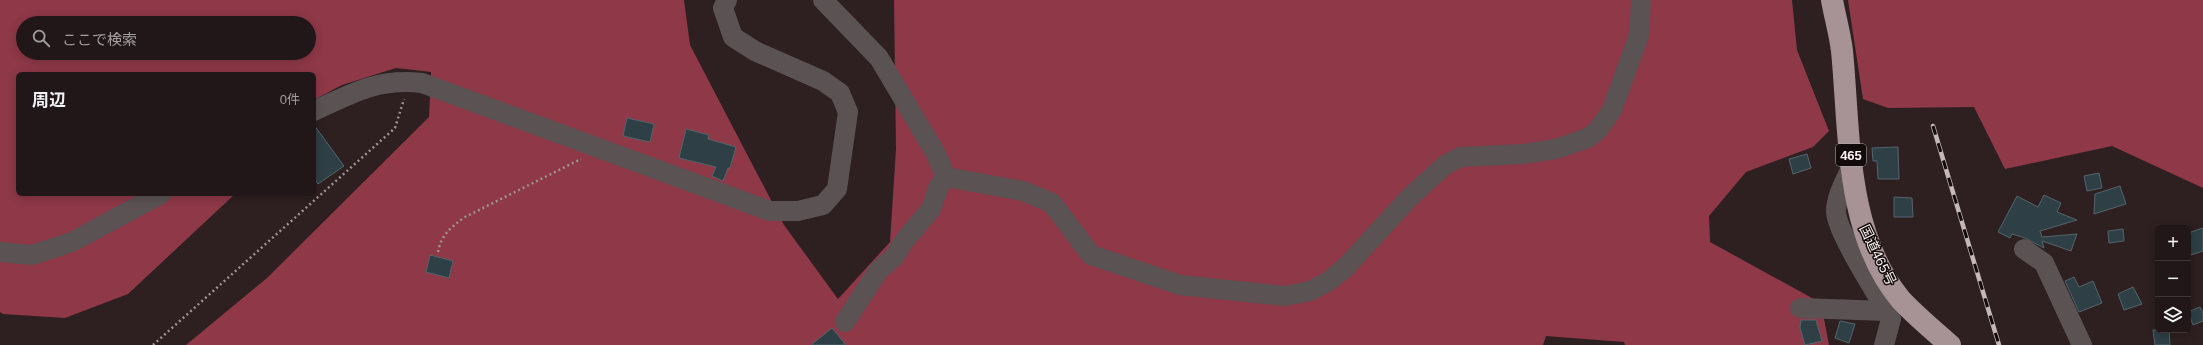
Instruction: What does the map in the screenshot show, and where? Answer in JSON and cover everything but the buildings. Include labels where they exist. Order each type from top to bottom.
[{"type":"highway","name":"国道465号","points":[[1832,0],[1841,48],[1856,200],[1862,226],[1882,271],[1894,305],[1950,345]]},
{"type":"street","points":[[316,110],[366,87],[386,82],[410,81],[422,83],[770,211],[798,211],[823,205],[837,189],[848,112],[840,93],[823,81],[754,51],[733,37],[724,8],[727,0]]},
{"type":"street","points":[[823,0],[879,58],[935,152],[946,177]]},
{"type":"street","points":[[946,177],[1024,191],[1052,203],[1091,255],[1180,285],[1285,296],[1310,291],[1330,281],[1346,267],[1409,198],[1445,165],[1460,157],[1523,154],[1556,149],[1588,138],[1598,130],[1612,110],[1639,35],[1641,0]]},
{"type":"street","points":[[845,322],[878,271],[894,257],[905,240],[931,209],[939,186],[946,177]]},
{"type":"street","points":[[0,252],[32,255],[72,242],[157,196]]},
{"type":"street","points":[[2024,249],[2044,263],[2082,345]]},
{"type":"street","points":[[1800,308],[1894,305],[1884,345]]},
{"type":"path","points":[[153,345],[395,128],[410,81]]},
{"type":"path","points":[[438,252],[439,243],[449,229],[465,217],[601,149]]},
{"type":"shaded area","points":[[0,0],[684,0],[690,45],[784,225],[838,299],[890,242],[896,149],[894,0],[1792,0],[1797,50],[1829,131],[1813,147],[1746,172],[1709,216],[1710,242],[1821,303],[1829,345],[1625,345],[1624,342],[1546,336],[1543,345],[186,345],[267,278],[429,117],[431,72],[396,68],[342,85],[316,99],[316,72],[16,72],[16,196],[233,196],[128,294],[65,318],[3,314],[0,312]]},
{"type":"shaded area","points":[[1848,0],[2203,0],[2203,188],[2112,146],[2005,169],[1974,107],[1888,108],[1863,99]]},
{"type":"railway","points":[[1933,126],[1999,345]]}]
